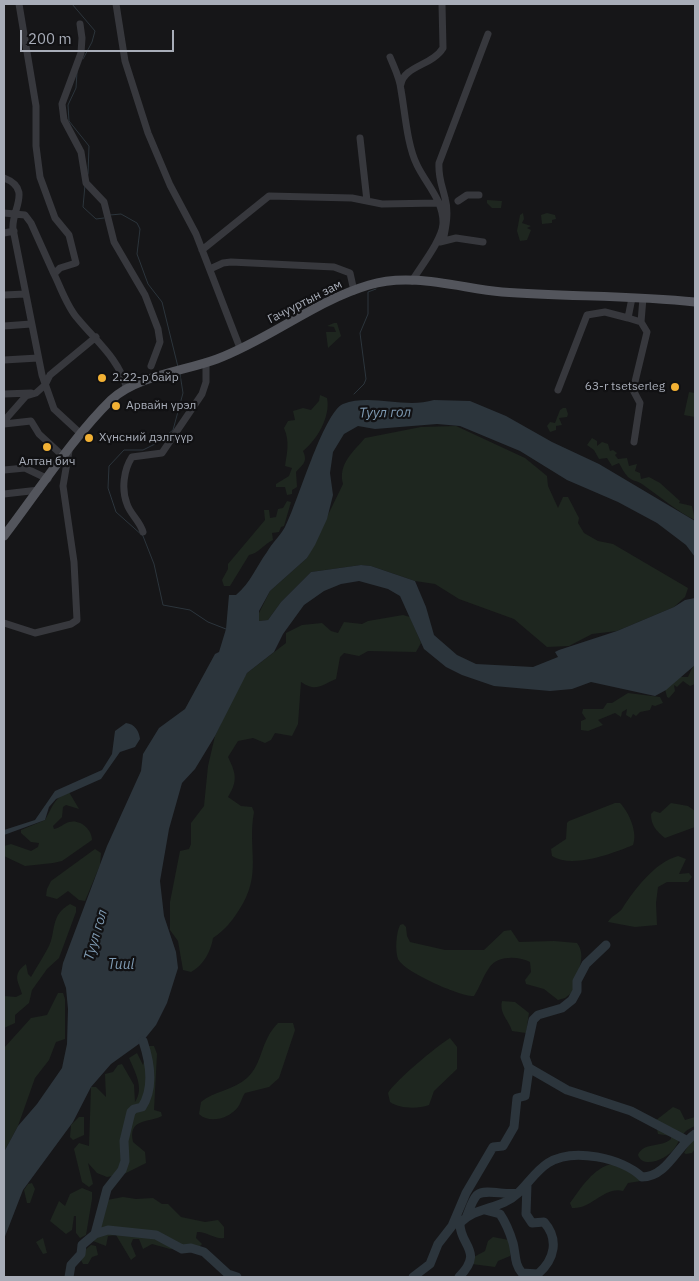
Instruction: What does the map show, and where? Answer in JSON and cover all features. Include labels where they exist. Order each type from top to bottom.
[{"type":"main road","name":"Гачууртын зам","points":[[4,536],[8,526],[48,479],[81,434],[112,399],[127,389],[169,373],[206,362],[240,348],[328,301],[369,285],[389,281],[412,281],[503,292],[695,302]]},
{"type":"street","points":[[18,4],[36,106],[36,146],[40,177],[55,218],[69,235],[76,263],[60,268],[54,274]]},
{"type":"street","points":[[116,4],[125,61],[148,133],[202,250],[240,348]]},
{"type":"street","points":[[401,87],[406,74],[429,62],[443,48],[442,4]]},
{"type":"street","points":[[80,24],[82,38],[81,53],[62,104],[64,120],[81,152],[86,183],[104,202],[114,242],[145,295],[158,329],[160,342],[151,366]]},
{"type":"street","points":[[440,242],[447,214],[445,197],[438,176],[438,163],[488,34]]},
{"type":"street","points":[[390,57],[401,87],[402,101],[416,164],[439,203],[443,226],[440,242]]},
{"type":"street","points":[[360,138],[367,201]]},
{"type":"street","points":[[4,178],[13,181],[18,190],[18,208],[13,215],[14,232],[31,324],[45,385],[54,410],[81,434]]},
{"type":"street","points":[[458,201],[467,195],[479,195]]},
{"type":"street","points":[[202,250],[269,196],[352,198],[382,204],[439,203]]},
{"type":"street","points":[[4,214],[25,215],[31,223],[76,318],[96,338],[122,372],[127,389]]},
{"type":"street","points":[[4,232],[14,232]]},
{"type":"street","points":[[412,281],[431,249],[440,242],[468,238],[483,242]]},
{"type":"street","points":[[210,269],[231,262],[334,267],[350,273],[354,291]]},
{"type":"street","points":[[4,295],[25,294]]},
{"type":"street","points":[[628,318],[632,298]]},
{"type":"street","points":[[640,322],[643,298]]},
{"type":"street","points":[[558,390],[587,314],[605,312],[640,322],[647,332],[633,390],[640,403],[634,442]]},
{"type":"street","points":[[4,326],[31,324]]},
{"type":"street","points":[[4,423],[26,396],[36,393],[45,385],[50,375],[96,338]]},
{"type":"street","points":[[4,360],[38,358]]},
{"type":"street","points":[[143,532],[138,520],[127,504],[124,469],[132,457],[162,453],[202,394],[206,382],[206,362]]},
{"type":"street","points":[[4,394],[36,393]]},
{"type":"street","points":[[4,423],[31,421],[39,434],[66,454],[63,486],[74,562],[77,620],[35,633],[4,623]]},
{"type":"street","points":[[4,470],[25,468],[48,479]]},
{"type":"street","points":[[4,494],[39,490]]},
{"type":"shaded area","points":[[487,200],[502,201],[501,208],[492,208],[487,203]]},
{"type":"shaded area","points":[[523,213],[524,219],[522,223],[531,226],[527,228],[531,230],[527,240],[520,241],[517,231],[520,215]]},
{"type":"shaded area","points":[[547,213],[555,215],[556,219],[552,220],[552,223],[542,224],[541,215]]},
{"type":"shaded area","points":[[337,323],[341,336],[328,348],[326,332],[336,332],[334,327],[327,326]]},
{"type":"shaded area","points":[[689,392],[695,393],[695,417],[684,415]]},
{"type":"shaded area","points":[[320,395],[327,398],[328,405],[325,420],[318,434],[303,451],[305,460],[296,472],[297,487],[292,490],[292,494],[287,495],[285,487],[276,487],[276,484],[289,476],[292,468],[285,466],[287,442],[284,428],[288,421],[295,420],[293,411],[303,408],[311,410],[319,401]]},
{"type":"shaded area","points":[[566,408],[567,417],[559,418],[562,425],[556,426],[556,430],[550,432],[547,426],[550,422],[555,423],[560,410]]},
{"type":"shaded area","points":[[456,426],[525,458],[547,476],[548,486],[558,508],[563,497],[568,497],[579,518],[578,523],[584,533],[598,541],[613,544],[688,588],[685,597],[674,607],[617,631],[592,634],[569,646],[547,647],[514,619],[459,599],[435,584],[415,581],[371,566],[361,565],[311,572],[281,602],[268,620],[259,621],[258,615],[270,591],[307,558],[343,484],[342,477],[345,464],[351,453],[365,438],[421,427]]},
{"type":"shaded area","points":[[592,438],[597,441],[597,446],[602,442],[608,444],[610,451],[613,450],[617,453],[615,455],[618,459],[627,458],[629,466],[637,464],[635,471],[640,473],[641,479],[649,477],[660,483],[680,501],[679,503],[692,506],[695,520],[630,478],[625,474],[619,463],[612,466],[607,458],[599,459],[594,450],[587,445]]},
{"type":"shaded area","points":[[287,501],[291,502],[284,526],[281,527],[279,532],[272,533],[273,540],[249,555],[230,586],[224,586],[222,580],[228,569],[228,564],[265,520],[264,510],[269,510],[270,518],[276,517],[278,509],[283,508]]},
{"type":"shaded area","points":[[403,615],[410,617],[421,643],[416,652],[368,651],[359,656],[344,653],[340,657],[336,679],[318,687],[311,687],[301,682],[298,724],[292,736],[275,733],[271,740],[265,743],[253,738],[238,741],[228,757],[233,768],[235,782],[228,797],[241,806],[252,807],[254,812],[252,826],[253,862],[250,885],[246,897],[234,918],[225,929],[213,938],[203,962],[191,972],[183,970],[178,941],[170,930],[170,902],[180,851],[189,849],[191,844],[191,823],[204,806],[208,766],[215,736],[239,685],[247,673],[286,643],[286,633],[302,625],[322,623],[331,631],[338,633],[344,622],[362,624],[368,621]]},
{"type":"shaded area","points":[[695,662],[695,684],[690,686],[683,681],[677,687],[674,685],[675,691],[669,698],[667,697],[665,689],[679,677],[688,677]]},
{"type":"shaded area","points":[[628,693],[660,697],[663,703],[655,706],[652,705],[650,710],[640,712],[636,716],[633,714],[631,718],[626,715],[627,709],[622,712],[621,717],[615,713],[598,720],[603,725],[588,731],[581,730],[581,721],[586,719],[582,713],[583,709],[603,709],[607,703],[612,703]]},
{"type":"shaded area","points":[[69,792],[79,809],[66,805],[63,807],[62,817],[53,826],[54,829],[73,821],[81,823],[90,832],[92,840],[62,861],[53,863],[25,866],[4,856],[4,846],[11,844],[31,851],[38,847],[39,843],[31,842],[21,833],[21,830],[45,820],[56,800]]},
{"type":"shaded area","points":[[615,803],[620,803],[627,812],[633,829],[633,845],[615,852],[581,860],[560,860],[552,856],[551,849],[566,839],[567,823],[569,821]]},
{"type":"shaded area","points":[[671,803],[688,806],[695,811],[695,827],[665,838],[655,827],[651,814],[654,811],[660,813]]},
{"type":"shaded area","points":[[95,849],[101,853],[100,865],[85,901],[79,900],[68,891],[57,899],[46,896],[51,881]]},
{"type":"shaded area","points":[[678,856],[686,859],[679,874],[689,873],[692,877],[688,882],[667,882],[658,887],[656,903],[657,925],[635,927],[608,922],[622,909],[639,885],[653,870],[669,859]]},
{"type":"shaded area","points":[[70,904],[76,907],[76,912],[59,958],[47,969],[32,990],[29,1003],[15,1015],[15,1023],[4,1028],[4,996],[16,997],[22,994],[17,975],[26,964],[28,974],[31,977],[49,946],[56,918]]},
{"type":"shaded area","points":[[403,924],[406,927],[410,942],[445,950],[484,950],[504,931],[511,930],[519,942],[554,941],[577,943],[580,948],[581,960],[574,991],[565,998],[558,1000],[544,989],[526,984],[525,980],[531,972],[530,962],[514,958],[503,959],[493,964],[487,971],[474,996],[446,988],[421,977],[398,959],[396,951],[397,937],[400,925]]},
{"type":"shaded area","points":[[58,993],[63,993],[65,999],[65,1039],[56,1042],[49,1060],[35,1078],[18,1126],[4,1152],[4,1048],[31,1018],[47,1015]]},
{"type":"shaded area","points":[[502,1001],[515,1002],[529,1013],[526,1033],[512,1031],[502,1010]]},
{"type":"shaded area","points":[[278,1023],[293,1023],[295,1030],[279,1078],[269,1087],[245,1093],[238,1107],[230,1115],[219,1119],[208,1119],[199,1114],[201,1102],[206,1098],[230,1088],[247,1078],[256,1066],[268,1037]]},
{"type":"shaded area","points":[[450,1038],[457,1047],[457,1069],[434,1091],[429,1105],[409,1108],[390,1102],[388,1093],[392,1088],[417,1064]]},
{"type":"shaded area","points":[[148,1046],[154,1046],[157,1054],[154,1110],[161,1112],[162,1116],[140,1123],[133,1129],[133,1142],[145,1152],[146,1163],[124,1174],[107,1177],[97,1173],[88,1163],[93,1184],[89,1187],[82,1182],[74,1149],[79,1143],[89,1146],[91,1087],[96,1087],[106,1097],[105,1074],[113,1072],[118,1065],[122,1064],[134,1085],[135,1102],[138,1097],[139,1085],[129,1058],[137,1053],[143,1065]]},
{"type":"shaded area","points":[[673,1107],[680,1110],[685,1120],[695,1117],[695,1126],[685,1132],[667,1156],[656,1161],[645,1162],[638,1155],[640,1151],[671,1139],[671,1136],[658,1134],[655,1121]]},
{"type":"shaded area","points":[[79,1117],[84,1117],[84,1135],[73,1140],[70,1137],[71,1125]]},
{"type":"shaded area","points":[[695,1138],[695,1149],[692,1153],[684,1153],[691,1141]]},
{"type":"shaded area","points":[[612,1164],[633,1171],[641,1181],[628,1183],[623,1191],[616,1190],[610,1192],[579,1208],[572,1208],[570,1203],[588,1179],[599,1169]]},
{"type":"shaded area","points":[[32,1183],[35,1189],[30,1203],[27,1203],[24,1190],[28,1184]]},
{"type":"shaded area","points":[[82,1188],[92,1192],[92,1199],[86,1235],[80,1238],[76,1233],[76,1216],[74,1216],[72,1230],[66,1234],[50,1221],[59,1201],[65,1206],[70,1194]]},
{"type":"shaded area","points":[[123,1197],[136,1199],[153,1198],[162,1204],[168,1204],[181,1217],[205,1222],[218,1220],[224,1227],[224,1238],[197,1232],[196,1238],[202,1244],[200,1246],[170,1249],[152,1244],[143,1249],[139,1239],[133,1239],[131,1244],[136,1256],[131,1260],[116,1235],[108,1236],[106,1246],[93,1241],[107,1200]]},
{"type":"shaded area","points":[[493,1237],[509,1240],[512,1248],[510,1256],[498,1261],[495,1267],[472,1264],[472,1258],[485,1251],[488,1241]]},
{"type":"shaded area","points":[[43,1238],[47,1253],[43,1254],[36,1242]]},
{"type":"shaded area","points":[[91,1245],[96,1246],[98,1255],[92,1257],[88,1264],[83,1264],[80,1258]]},
{"type":"water","name":"Tuul","points":[[376,400],[411,403],[434,400],[470,401],[506,416],[552,442],[599,464],[695,521],[695,557],[686,545],[657,523],[618,502],[567,480],[520,451],[460,426],[437,424],[375,429],[358,426],[344,434],[333,452],[330,473],[333,495],[327,519],[315,545],[307,558],[270,591],[259,611],[259,621],[268,620],[281,602],[311,572],[361,565],[371,566],[415,581],[426,607],[434,635],[457,655],[476,664],[533,667],[558,657],[555,652],[559,650],[617,631],[674,607],[685,600],[695,598],[695,665],[666,690],[655,696],[591,682],[572,689],[550,691],[494,686],[462,675],[446,667],[424,649],[400,596],[388,589],[359,581],[341,584],[324,591],[304,605],[283,634],[274,652],[247,673],[215,736],[195,769],[182,783],[169,829],[160,881],[164,916],[176,952],[178,968],[167,1003],[156,1025],[143,1041],[111,1064],[91,1087],[73,1122],[23,1190],[4,1239],[4,1152],[18,1126],[37,1104],[62,1068],[67,1044],[68,1009],[66,988],[61,974],[63,963],[107,846],[141,771],[143,754],[159,728],[185,709],[215,654],[219,652],[226,629],[229,595],[236,595],[246,585],[285,527],[319,441],[335,411],[343,404],[354,401]]},
{"type":"water","points":[[126,723],[136,728],[140,739],[135,747],[120,752],[101,779],[56,799],[49,807],[45,820],[4,835],[4,830],[35,820],[55,791],[102,770],[112,754],[115,731]]},
{"type":"waterway","points":[[72,4],[95,31],[92,42],[83,59]]},
{"type":"waterway","points":[[77,72],[76,88],[68,105],[69,121],[89,146],[88,174]]},
{"type":"waterway","points":[[85,185],[83,207],[96,219],[104,218]]},
{"type":"waterway","points":[[110,215],[121,214],[137,223],[140,229],[137,254],[148,284],[162,302],[178,367]]},
{"type":"waterway","points":[[354,394],[364,384],[366,379],[360,333],[368,314],[368,292],[376,289]]},
{"type":"waterway","points":[[180,374],[183,393],[173,430],[157,443],[143,450],[124,450],[109,466],[108,488],[116,512],[143,536],[154,564],[163,605],[190,610],[208,622],[226,629]]},
{"type":"waterway","points":[[413,1277],[430,1264],[438,1244],[452,1226],[466,1193],[493,1147],[503,1146],[514,1127],[517,1098],[525,1096],[529,1068],[525,1057],[533,1020],[538,1015],[562,1008],[572,1000],[577,991],[577,981],[586,964],[606,945]]},
{"type":"waterway","points":[[69,1277],[71,1265],[81,1254],[82,1245],[95,1234],[107,1189],[122,1170],[125,1161],[124,1141],[131,1112],[142,1107],[149,1091],[148,1057],[143,1041]]},
{"type":"waterway","points":[[529,1068],[567,1090],[631,1111],[686,1140]]},
{"type":"waterway","points":[[459,1277],[470,1261],[469,1248],[463,1237],[460,1223],[470,1215],[500,1204],[517,1194],[548,1163],[558,1158],[583,1155],[610,1160],[633,1170],[642,1177],[651,1176],[665,1167],[695,1134]]},
{"type":"waterway","points":[[485,1210],[500,1214],[506,1224],[511,1236],[519,1270],[522,1273],[538,1274],[548,1262],[553,1249],[553,1242],[549,1228],[544,1222],[532,1223],[526,1214],[527,1184]]},
{"type":"waterway","points":[[466,1218],[474,1200],[481,1193],[518,1193]]},
{"type":"waterway","points":[[95,1234],[108,1230],[156,1235],[182,1249],[191,1248],[204,1252],[228,1274],[237,1277]]},
{"type":"place","name":"2.22-р байр","points":[[102,378]]},
{"type":"place","name":"63-r tsetserleg","points":[[675,387]]},
{"type":"place","name":"Арвайн үрэл","points":[[116,406]]},
{"type":"place","name":"Хүнсний дэлгүүр","points":[[89,438]]},
{"type":"place","name":"Алтан бич","points":[[47,447]]},
{"type":"water label","name":"Туул гол","points":[[385,413]]},
{"type":"water label","name":"Туул гол","points":[[96,935]]}]
